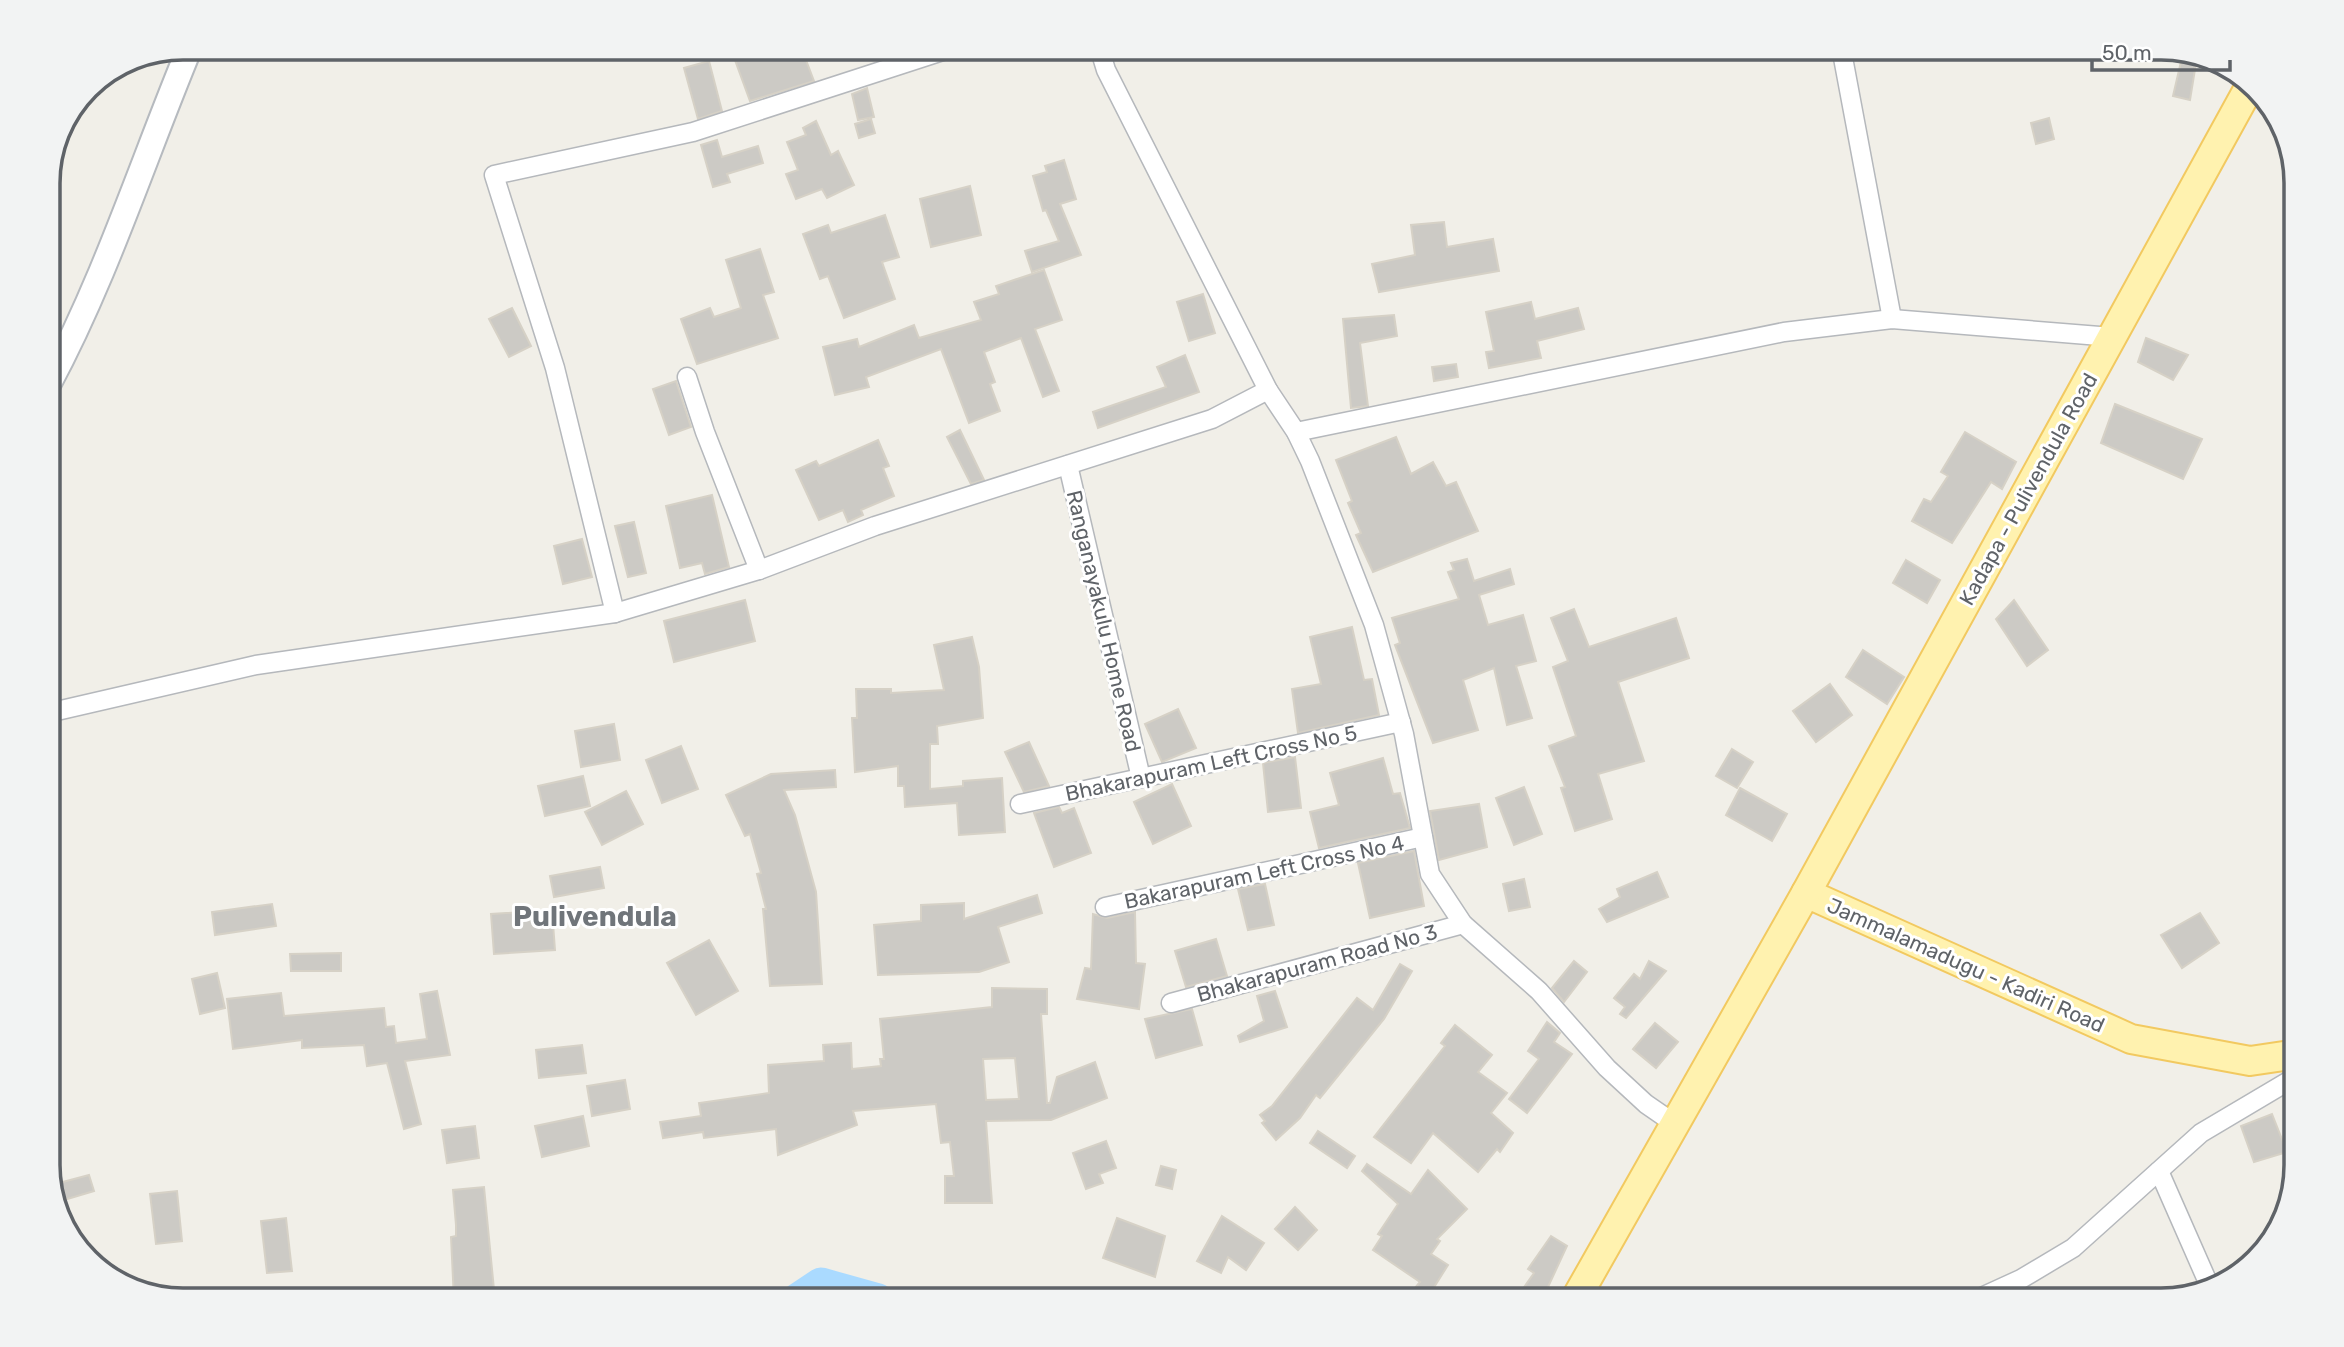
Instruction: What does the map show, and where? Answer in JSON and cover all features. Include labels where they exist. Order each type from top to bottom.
[{"type":"main road","name":"Kadapa - Pulivendula Road","points":[[1806,893],[2246,93]]},
{"type":"main road","name":"Jammalamadugu - Kadiri Road","points":[[1582,1288],[1806,893],[2131,1039],[2250,1061],[2284,1056]]},
{"type":"street","points":[[60,360],[105,268],[122,215],[185,60]]},
{"type":"street","points":[[615,613],[555,368],[494,175],[693,132],[915,60]]},
{"type":"street","points":[[1103,60],[1268,390],[1296,432],[1374,625],[1401,722],[1430,874],[1463,924],[1539,991],[1607,1068],[1646,1104],[1675,1125]]},
{"type":"street","points":[[1843,60],[1892,319]]},
{"type":"street","points":[[1296,432],[1784,332],[1892,319],[2112,337]]},
{"type":"street","points":[[687,377],[705,432],[760,570]]},
{"type":"street","points":[[60,710],[256,665],[615,613],[760,570],[875,526],[1212,419],[1268,390]]},
{"type":"street","name":"Ranganayakulu Home Road","points":[[1068,465],[1141,778]]},
{"type":"street","name":"Bhakarapuram Left Cross No 5","points":[[1020,804],[1401,722]]},
{"type":"street","name":"Bakarapuram Left Cross No 4","points":[[1105,907],[1423,837]]},
{"type":"street","name":"Bhakarapuram Road No 3","points":[[1171,1003],[1463,924]]},
{"type":"street","points":[[2001,1288],[2073,1248],[2201,1133],[2284,1084]]},
{"type":"street","points":[[2159,1171],[2206,1279]]},
{"type":"building","points":[[735,60],[806,60],[814,81],[750,101]]},
{"type":"building","points":[[709,61],[722,111],[698,119],[684,68]]},
{"type":"building","points":[[2181,62],[2196,65],[2190,100],[2173,96]]},
{"type":"building","points":[[867,88],[874,117],[858,120],[852,94]]},
{"type":"building","points":[[2049,118],[2054,139],[2036,144],[2031,123]]},
{"type":"building","points":[[871,119],[875,133],[859,138],[855,124]]},
{"type":"building","points":[[816,121],[831,155],[838,151],[854,185],[827,198],[822,189],[796,199],[786,174],[798,170],[787,142],[806,135],[803,128]]},
{"type":"building","points":[[717,140],[722,157],[758,146],[763,163],[727,174],[730,182],[713,187],[701,145]]},
{"type":"building","points":[[1064,160],[1076,199],[1060,204],[1081,255],[1032,272],[1025,251],[1059,241],[1046,210],[1043,211],[1033,176],[1047,172],[1045,166]]},
{"type":"building","points":[[970,186],[981,235],[931,247],[920,199]]},
{"type":"building","points":[[885,215],[899,257],[882,262],[895,299],[844,318],[828,276],[820,279],[803,234],[828,225],[831,233]]},
{"type":"building","points":[[1444,222],[1447,247],[1493,239],[1499,271],[1379,292],[1372,264],[1415,255],[1411,225]]},
{"type":"building","points":[[760,249],[774,292],[763,295],[778,338],[697,364],[681,319],[710,308],[714,317],[741,308],[726,260]]},
{"type":"building","points":[[1044,270],[1062,320],[1035,329],[1059,391],[1043,397],[1021,338],[984,352],[995,382],[990,384],[1000,411],[969,423],[941,349],[866,377],[869,387],[835,395],[823,347],[857,339],[859,347],[914,325],[919,338],[981,320],[974,302],[999,294],[996,286]]},
{"type":"building","points":[[1203,294],[1215,333],[1189,341],[1177,302]]},
{"type":"building","points":[[1531,302],[1535,319],[1578,308],[1584,329],[1537,341],[1541,358],[1489,368],[1486,352],[1494,351],[1486,312]]},
{"type":"building","points":[[512,308],[531,346],[509,357],[489,319]]},
{"type":"building","points":[[1394,315],[1397,336],[1360,343],[1368,406],[1351,408],[1343,319]]},
{"type":"building","points":[[2146,338],[2188,355],[2173,380],[2138,362]]},
{"type":"building","points":[[1185,355],[1199,392],[1098,428],[1093,412],[1166,387],[1157,367]]},
{"type":"building","points":[[1456,364],[1458,377],[1434,381],[1432,367]]},
{"type":"building","points":[[676,381],[691,427],[669,435],[653,389]]},
{"type":"building","points":[[2115,404],[2202,439],[2183,479],[2101,443]]},
{"type":"building","points":[[960,430],[984,480],[971,484],[947,437]]},
{"type":"building","points":[[1965,432],[2016,462],[2002,489],[1991,482],[1952,543],[1912,521],[1924,499],[1931,502],[1948,476],[1941,472]]},
{"type":"building","points":[[1396,437],[1411,474],[1433,462],[1446,486],[1456,482],[1478,531],[1373,572],[1356,535],[1361,533],[1348,503],[1352,501],[1336,460]]},
{"type":"building","points":[[878,440],[889,466],[883,468],[894,496],[861,510],[863,515],[848,522],[843,510],[819,520],[796,470],[816,461],[819,466]]},
{"type":"building","points":[[712,495],[729,567],[705,574],[702,563],[680,568],[666,506]]},
{"type":"building","points":[[634,522],[646,573],[628,577],[615,526]]},
{"type":"building","points":[[582,539],[592,577],[563,584],[554,546]]},
{"type":"building","points":[[1467,559],[1474,581],[1510,569],[1514,584],[1479,595],[1488,625],[1523,615],[1536,661],[1516,666],[1532,718],[1507,725],[1494,668],[1463,680],[1478,730],[1433,743],[1395,645],[1400,643],[1392,618],[1459,599],[1448,572],[1454,570],[1451,563]]},
{"type":"building","points":[[1906,560],[1940,580],[1927,603],[1893,583]]},
{"type":"building","points":[[745,600],[755,641],[674,662],[664,621]]},
{"type":"building","points":[[2014,600],[2048,650],[2027,666],[1996,619]]},
{"type":"building","points":[[1574,609],[1589,647],[1676,618],[1689,658],[1618,682],[1644,761],[1598,774],[1612,819],[1575,831],[1561,788],[1565,787],[1549,746],[1576,736],[1553,667],[1568,661],[1551,618]]},
{"type":"building","points":[[1352,627],[1364,680],[1372,679],[1379,715],[1298,733],[1292,689],[1321,684],[1310,637]]},
{"type":"building","points":[[972,637],[979,667],[983,718],[937,726],[938,744],[930,744],[930,789],[963,786],[963,781],[1002,778],[1005,832],[959,835],[957,803],[905,807],[904,786],[898,786],[898,766],[855,772],[852,718],[857,718],[856,689],[891,689],[891,693],[944,690],[934,645]]},
{"type":"building","points":[[1863,650],[1904,677],[1887,704],[1846,677]]},
{"type":"building","points":[[1830,684],[1852,715],[1816,742],[1793,711]]},
{"type":"building","points":[[1178,709],[1196,748],[1162,762],[1145,724]]},
{"type":"building","points":[[614,724],[620,760],[581,767],[575,731]]},
{"type":"building","points":[[1029,742],[1049,786],[1024,792],[1005,752]]},
{"type":"building","points":[[681,746],[698,789],[662,803],[646,760]]},
{"type":"building","points":[[1732,749],[1753,762],[1737,788],[1716,776]]},
{"type":"building","points":[[1295,757],[1301,808],[1268,812],[1263,763]]},
{"type":"building","points":[[1383,758],[1393,794],[1400,793],[1410,828],[1319,848],[1310,812],[1339,805],[1330,773]]},
{"type":"building","points":[[835,770],[836,787],[784,790],[795,815],[816,892],[822,984],[770,986],[763,909],[766,909],[757,874],[761,873],[750,834],[745,836],[726,795],[771,774]]},
{"type":"building","points":[[583,776],[590,806],[545,816],[538,786]]},
{"type":"building","points":[[1172,784],[1191,826],[1153,844],[1134,802]]},
{"type":"building","points":[[1524,787],[1542,834],[1514,845],[1496,798]]},
{"type":"building","points":[[1740,788],[1787,814],[1772,841],[1726,815]]},
{"type":"building","points":[[626,791],[643,824],[602,845],[585,812]]},
{"type":"building","points":[[1479,804],[1487,847],[1439,860],[1430,811]]},
{"type":"building","points":[[1059,807],[1062,813],[1074,808],[1091,853],[1054,867],[1034,813]]},
{"type":"building","points":[[1414,851],[1424,906],[1370,918],[1358,863]]},
{"type":"building","points":[[600,867],[604,888],[554,897],[550,876]]},
{"type":"building","points":[[1657,872],[1668,897],[1607,922],[1599,909],[1620,897],[1617,889]]},
{"type":"building","points":[[1524,879],[1530,907],[1509,911],[1503,884]]},
{"type":"building","points":[[1265,884],[1274,925],[1248,930],[1238,889]]},
{"type":"building","points":[[1037,895],[1042,913],[998,927],[1009,962],[979,972],[878,975],[874,925],[921,921],[921,905],[964,903],[964,919]]},
{"type":"building","points":[[272,904],[276,926],[215,935],[212,912]]},
{"type":"building","points":[[552,910],[555,950],[494,954],[491,914]]},
{"type":"building","points":[[1135,912],[1136,963],[1145,964],[1139,1009],[1077,999],[1085,968],[1091,969],[1093,914],[1107,918]]},
{"type":"building","points":[[2200,913],[2219,943],[2182,968],[2161,935]]},
{"type":"building","points":[[1216,939],[1227,976],[1186,987],[1175,951]]},
{"type":"building","points":[[709,940],[738,991],[696,1015],[667,963]]},
{"type":"building","points":[[341,953],[341,971],[291,971],[290,954]]},
{"type":"building","points":[[1574,961],[1587,972],[1564,1002],[1552,988]]},
{"type":"building","points":[[1649,961],[1666,971],[1626,1018],[1620,1014],[1625,1007],[1614,998],[1634,974],[1640,979]]},
{"type":"building","points":[[1400,964],[1412,971],[1384,1019],[1320,1098],[1316,1095],[1300,1118],[1276,1140],[1262,1123],[1265,1121],[1260,1115],[1272,1106],[1357,998],[1373,1010]]},
{"type":"building","points":[[217,973],[225,1008],[200,1014],[192,979]]},
{"type":"building","points":[[992,988],[1047,989],[1047,1014],[1041,1014],[1047,1103],[1050,1103],[1057,1077],[1095,1062],[1107,1098],[1051,1120],[986,1121],[992,1203],[945,1203],[945,1176],[954,1176],[950,1142],[941,1143],[936,1104],[853,1111],[857,1125],[778,1155],[776,1129],[704,1138],[703,1132],[663,1138],[660,1122],[701,1116],[699,1103],[769,1093],[768,1065],[824,1061],[823,1045],[851,1043],[852,1069],[881,1066],[880,1059],[884,1059],[880,1019],[992,1007]],"holes":[[[1015,1058],[1019,1099],[986,1100],[983,1059]]]},
{"type":"building","points":[[437,991],[450,1055],[405,1061],[421,1124],[404,1129],[387,1063],[367,1066],[364,1045],[302,1048],[302,1040],[233,1049],[227,999],[281,993],[284,1016],[384,1008],[386,1027],[394,1026],[396,1043],[427,1039],[420,994]]},
{"type":"building","points":[[1275,991],[1287,1027],[1240,1042],[1238,1036],[1264,1021],[1257,996]]},
{"type":"building","points":[[1192,1009],[1202,1045],[1156,1058],[1145,1019]]},
{"type":"building","points":[[1547,1022],[1560,1033],[1554,1042],[1572,1054],[1527,1113],[1509,1099],[1539,1059],[1528,1051]]},
{"type":"building","points":[[1655,1023],[1678,1042],[1656,1068],[1633,1049]]},
{"type":"building","points":[[1455,1025],[1492,1055],[1478,1072],[1507,1093],[1491,1113],[1513,1133],[1500,1152],[1497,1149],[1478,1172],[1433,1133],[1411,1163],[1374,1137],[1445,1046],[1441,1043]]},
{"type":"building","points":[[582,1045],[586,1073],[539,1078],[536,1050]]},
{"type":"building","points":[[625,1080],[630,1109],[592,1116],[587,1086]]},
{"type":"building","points":[[2272,1114],[2284,1144],[2284,1153],[2254,1162],[2241,1126]]},
{"type":"building","points":[[583,1116],[589,1146],[542,1157],[535,1126]]},
{"type":"building","points":[[475,1126],[479,1158],[447,1163],[442,1130]]},
{"type":"building","points":[[1318,1131],[1355,1156],[1347,1168],[1310,1143]]},
{"type":"building","points":[[1106,1141],[1116,1168],[1099,1174],[1103,1183],[1086,1189],[1073,1153]]},
{"type":"building","points":[[1367,1164],[1411,1194],[1428,1170],[1467,1209],[1437,1239],[1440,1241],[1431,1254],[1448,1265],[1434,1288],[1415,1288],[1420,1282],[1373,1250],[1382,1236],[1378,1234],[1398,1204],[1362,1171]]},
{"type":"building","points":[[1161,1166],[1176,1170],[1172,1189],[1156,1185]]},
{"type":"building","points":[[89,1175],[94,1191],[65,1200],[61,1182]]},
{"type":"building","points":[[484,1187],[494,1288],[453,1288],[451,1237],[456,1236],[456,1225],[453,1190]]},
{"type":"building","points":[[177,1191],[182,1241],[156,1244],[150,1194]]},
{"type":"building","points":[[1295,1207],[1317,1230],[1298,1250],[1275,1229]]},
{"type":"building","points":[[1222,1216],[1264,1243],[1246,1270],[1228,1257],[1221,1273],[1197,1261]]},
{"type":"building","points":[[286,1218],[292,1271],[267,1273],[261,1221]]},
{"type":"building","points":[[1117,1218],[1165,1236],[1155,1277],[1103,1258]]},
{"type":"building","points":[[1551,1236],[1567,1246],[1548,1288],[1523,1288],[1534,1273],[1528,1269]]},
{"type":"waterway","points":[[815,1288],[821,1284],[835,1288]]},
{"type":"district","name":"Pulivendula","points":[[595,916]]}]
